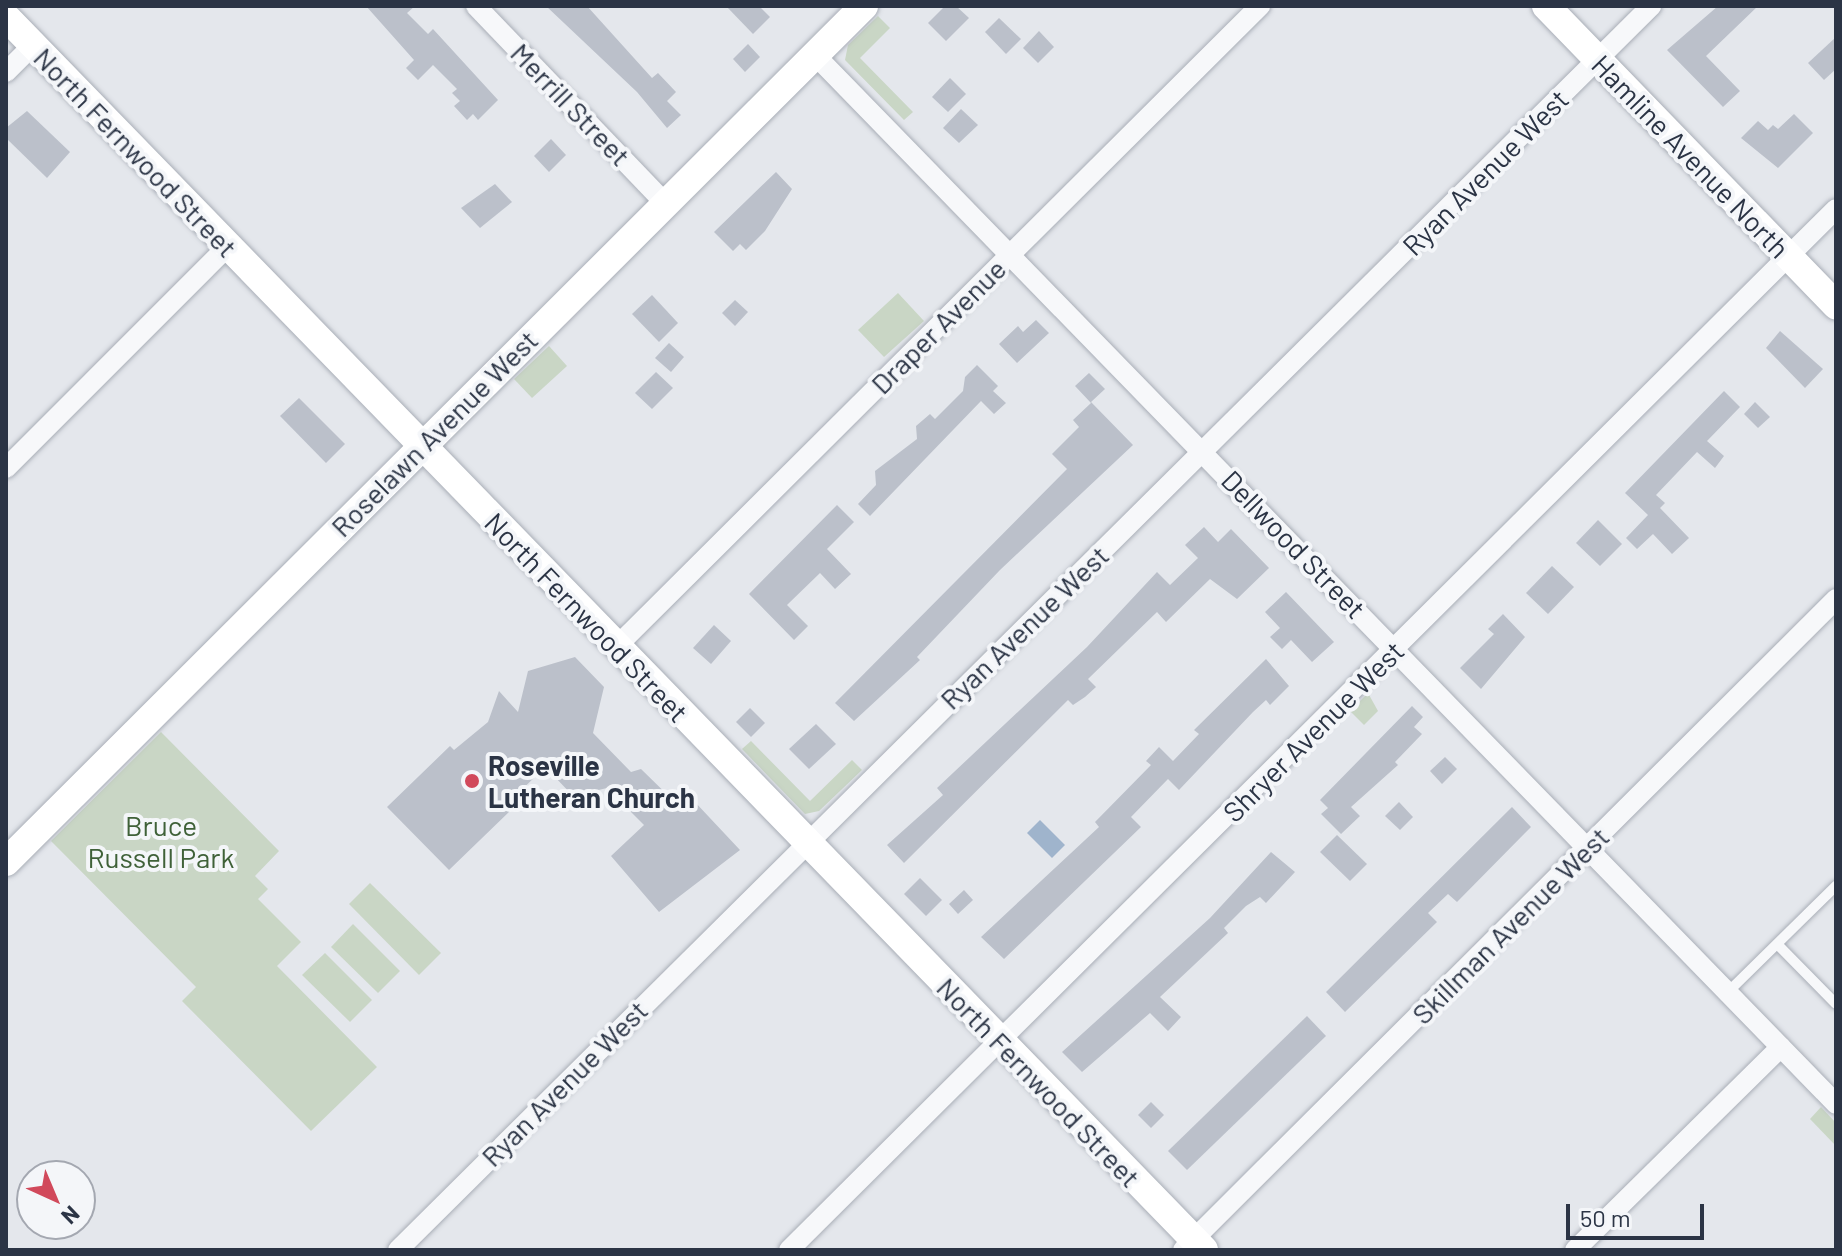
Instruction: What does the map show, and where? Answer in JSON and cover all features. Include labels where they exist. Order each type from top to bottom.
[{"type":"street","name":"Merrill Street","points":[[476,6],[665,203]]},
{"type":"street","name":"Draper Avenue","points":[[616,647],[1260,6]]},
{"type":"street","name":"Hamline Avenue North","points":[[1546,6],[1836,305]]},
{"type":"street","name":"Ryan Avenue West","points":[[398,1250],[805,841],[1204,451],[1651,6]]},
{"type":"street","name":"Roselawn Avenue West","points":[[6,862],[815,55],[852,10]]},
{"type":"street","name":"North Fernwood Street","points":[[6,17],[1193,1246]]},
{"type":"street","points":[[6,72],[33,45]]},
{"type":"street","name":"Dellwood Street","points":[[815,55],[1204,451],[1836,1104]]},
{"type":"street","name":"Shryer Avenue West","points":[[789,1250],[1836,209]]},
{"type":"street","points":[[6,468],[227,247]]},
{"type":"street","name":"Skillman Avenue West","points":[[1193,1246],[1836,599]]},
{"type":"street","points":[[1575,1250],[1781,1047]]},
{"type":"lane","points":[[1729,991],[1779,946],[1836,886]]},
{"type":"lane","points":[[1779,946],[1836,1004]]},
{"type":"green space","points":[[878,16],[890,28],[860,58],[913,112],[904,120],[845,60],[848,45]]},
{"type":"green space","points":[[898,293],[924,321],[884,357],[858,330]]},
{"type":"green space","points":[[549,346],[567,366],[532,398],[514,379]]},
{"type":"green space","points":[[1368,693],[1378,711],[1364,725],[1350,711]]},
{"type":"green space","name":"Bruce Russell Park","points":[[161,732],[279,851],[255,876],[268,889],[258,899],[301,942],[277,966],[377,1067],[311,1131],[182,1001],[196,987],[51,841]]},
{"type":"green space","points":[[751,741],[810,801],[852,760],[862,770],[819,811],[805,814],[742,749]]},
{"type":"green space","points":[[370,883],[441,953],[419,975],[349,904]]},
{"type":"green space","points":[[353,924],[400,971],[378,993],[331,947]]},
{"type":"green space","points":[[325,953],[372,1000],[350,1022],[302,975]]},
{"type":"green space","points":[[1821,1107],[1836,1123],[1836,1146],[1810,1119]]},
{"type":"water","points":[[1040,820],[1065,845],[1052,858],[1027,833]]},
{"type":"building","points":[[366,6],[415,6],[407,13],[428,34],[433,29],[498,100],[478,120],[473,114],[467,120],[454,106],[460,101],[452,93],[457,89],[433,65],[418,80],[406,68],[414,60]]},
{"type":"building","points":[[546,6],[587,6],[652,78],[658,73],[676,92],[667,101],[681,115],[667,128],[637,92]]},
{"type":"building","points":[[726,6],[759,6],[770,17],[753,34]]},
{"type":"building","points":[[945,6],[956,6],[969,18],[946,41],[928,23]]},
{"type":"building","points":[[1718,6],[1758,6],[1706,56],[1740,91],[1723,107],[1667,50]]},
{"type":"building","points":[[999,18],[1021,39],[1006,54],[985,32]]},
{"type":"building","points":[[1039,31],[1054,47],[1038,63],[1023,48]]},
{"type":"building","points":[[1836,37],[1836,69],[1824,80],[1808,63]]},
{"type":"building","points":[[748,44],[760,57],[745,72],[733,59]]},
{"type":"building","points":[[950,78],[966,94],[948,112],[932,97]]},
{"type":"building","points":[[961,109],[978,125],[959,143],[943,128]]},
{"type":"building","points":[[27,111],[70,152],[47,178],[6,138],[6,128]]},
{"type":"building","points":[[1794,114],[1813,133],[1778,168],[1741,138],[1758,121],[1768,130],[1773,125],[1778,129]]},
{"type":"building","points":[[551,139],[566,155],[549,172],[534,156]]},
{"type":"building","points":[[776,172],[792,189],[765,231],[746,250],[740,244],[733,251],[714,232]]},
{"type":"building","points":[[495,184],[512,202],[480,228],[461,208]]},
{"type":"building","points":[[652,295],[678,323],[659,342],[632,314]]},
{"type":"building","points":[[735,300],[748,312],[735,326],[722,313]]},
{"type":"building","points":[[1036,320],[1049,333],[1017,363],[999,344],[1018,326],[1023,332]]},
{"type":"building","points":[[1780,331],[1823,369],[1805,388],[1766,348]]},
{"type":"building","points":[[669,343],[684,357],[671,372],[655,358]]},
{"type":"building","points":[[977,365],[998,386],[993,391],[1006,403],[994,414],[981,401],[870,516],[858,504],[876,485],[875,471],[917,439],[916,426],[930,414],[935,419],[963,391],[965,377]]},
{"type":"building","points":[[656,372],[673,388],[652,409],[635,393]]},
{"type":"building","points":[[1089,373],[1105,389],[1091,402],[1133,445],[1000,570],[917,657],[920,660],[854,721],[835,703],[1067,469],[1052,454],[1079,427],[1073,420],[1091,403],[1075,386]]},
{"type":"building","points":[[1724,391],[1740,407],[1707,441],[1724,456],[1715,468],[1697,452],[1656,495],[1665,503],[1660,508],[1689,538],[1672,554],[1653,534],[1637,549],[1626,538],[1648,515],[1625,493]]},
{"type":"building","points":[[299,398],[345,444],[326,463],[280,416]]},
{"type":"building","points":[[1755,402],[1770,417],[1758,428],[1744,414]]},
{"type":"building","points":[[837,505],[854,522],[827,549],[851,574],[835,589],[820,573],[787,605],[808,626],[794,640],[749,594]]},
{"type":"building","points":[[1598,520],[1622,544],[1600,566],[1576,543]]},
{"type":"building","points":[[1204,527],[1218,542],[1231,529],[1269,568],[1237,599],[1210,579],[1166,622],[1157,612],[1088,679],[1096,687],[1073,705],[1068,700],[904,863],[887,845],[943,795],[937,788],[1087,647],[1157,572],[1170,585],[1198,558],[1185,545]]},
{"type":"building","points":[[1552,566],[1574,587],[1548,614],[1526,593]]},
{"type":"building","points":[[1286,592],[1334,642],[1312,662],[1291,640],[1282,649],[1270,637],[1280,628],[1265,612]]},
{"type":"building","points":[[1503,614],[1525,637],[1481,689],[1460,668],[1494,634],[1488,629]]},
{"type":"building","points":[[714,625],[731,641],[711,664],[693,648]]},
{"type":"building","name":"Roseville Lutheran Church","points":[[575,657],[604,687],[593,733],[631,772],[641,769],[684,811],[694,801],[740,850],[659,912],[611,856],[644,825],[607,788],[573,796],[553,775],[538,774],[507,804],[512,809],[449,870],[387,807],[450,746],[454,750],[488,722],[499,691],[518,712],[528,671]]},
{"type":"building","points":[[1266,659],[1289,686],[1270,705],[1266,700],[1253,712],[1179,790],[1168,779],[1131,817],[1141,827],[1004,959],[981,937],[1099,827],[1095,822],[1151,765],[1146,761],[1159,747],[1173,761],[1199,734],[1194,730]]},
{"type":"building","points":[[1412,706],[1423,717],[1414,727],[1422,734],[1395,762],[1398,765],[1351,807],[1360,816],[1341,834],[1321,814],[1328,808],[1320,800]]},
{"type":"building","points":[[750,708],[765,723],[751,737],[736,722]]},
{"type":"building","points":[[816,724],[836,744],[809,769],[789,749]]},
{"type":"building","points":[[1445,757],[1457,769],[1442,784],[1430,771]]},
{"type":"building","points":[[1399,802],[1413,817],[1400,830],[1385,816]]},
{"type":"building","points":[[1512,807],[1531,827],[1457,902],[1448,894],[1428,913],[1437,922],[1345,1012],[1326,992]]},
{"type":"building","points":[[1337,835],[1367,864],[1350,881],[1320,852]]},
{"type":"building","points":[[1271,852],[1295,872],[1266,903],[1260,897],[1246,906],[1224,928],[1228,933],[1160,997],[1181,1017],[1168,1031],[1150,1013],[1082,1072],[1062,1052],[1210,918]]},
{"type":"building","points":[[920,878],[942,900],[926,916],[904,894]]},
{"type":"building","points":[[964,890],[973,900],[958,914],[949,904]]},
{"type":"building","points":[[1307,1016],[1326,1036],[1187,1170],[1168,1151]]},
{"type":"building","points":[[1151,1102],[1164,1115],[1151,1128],[1138,1115]]},
{"type":"place","name":"Roseville Lutheran Church","points":[[472,781]]}]
